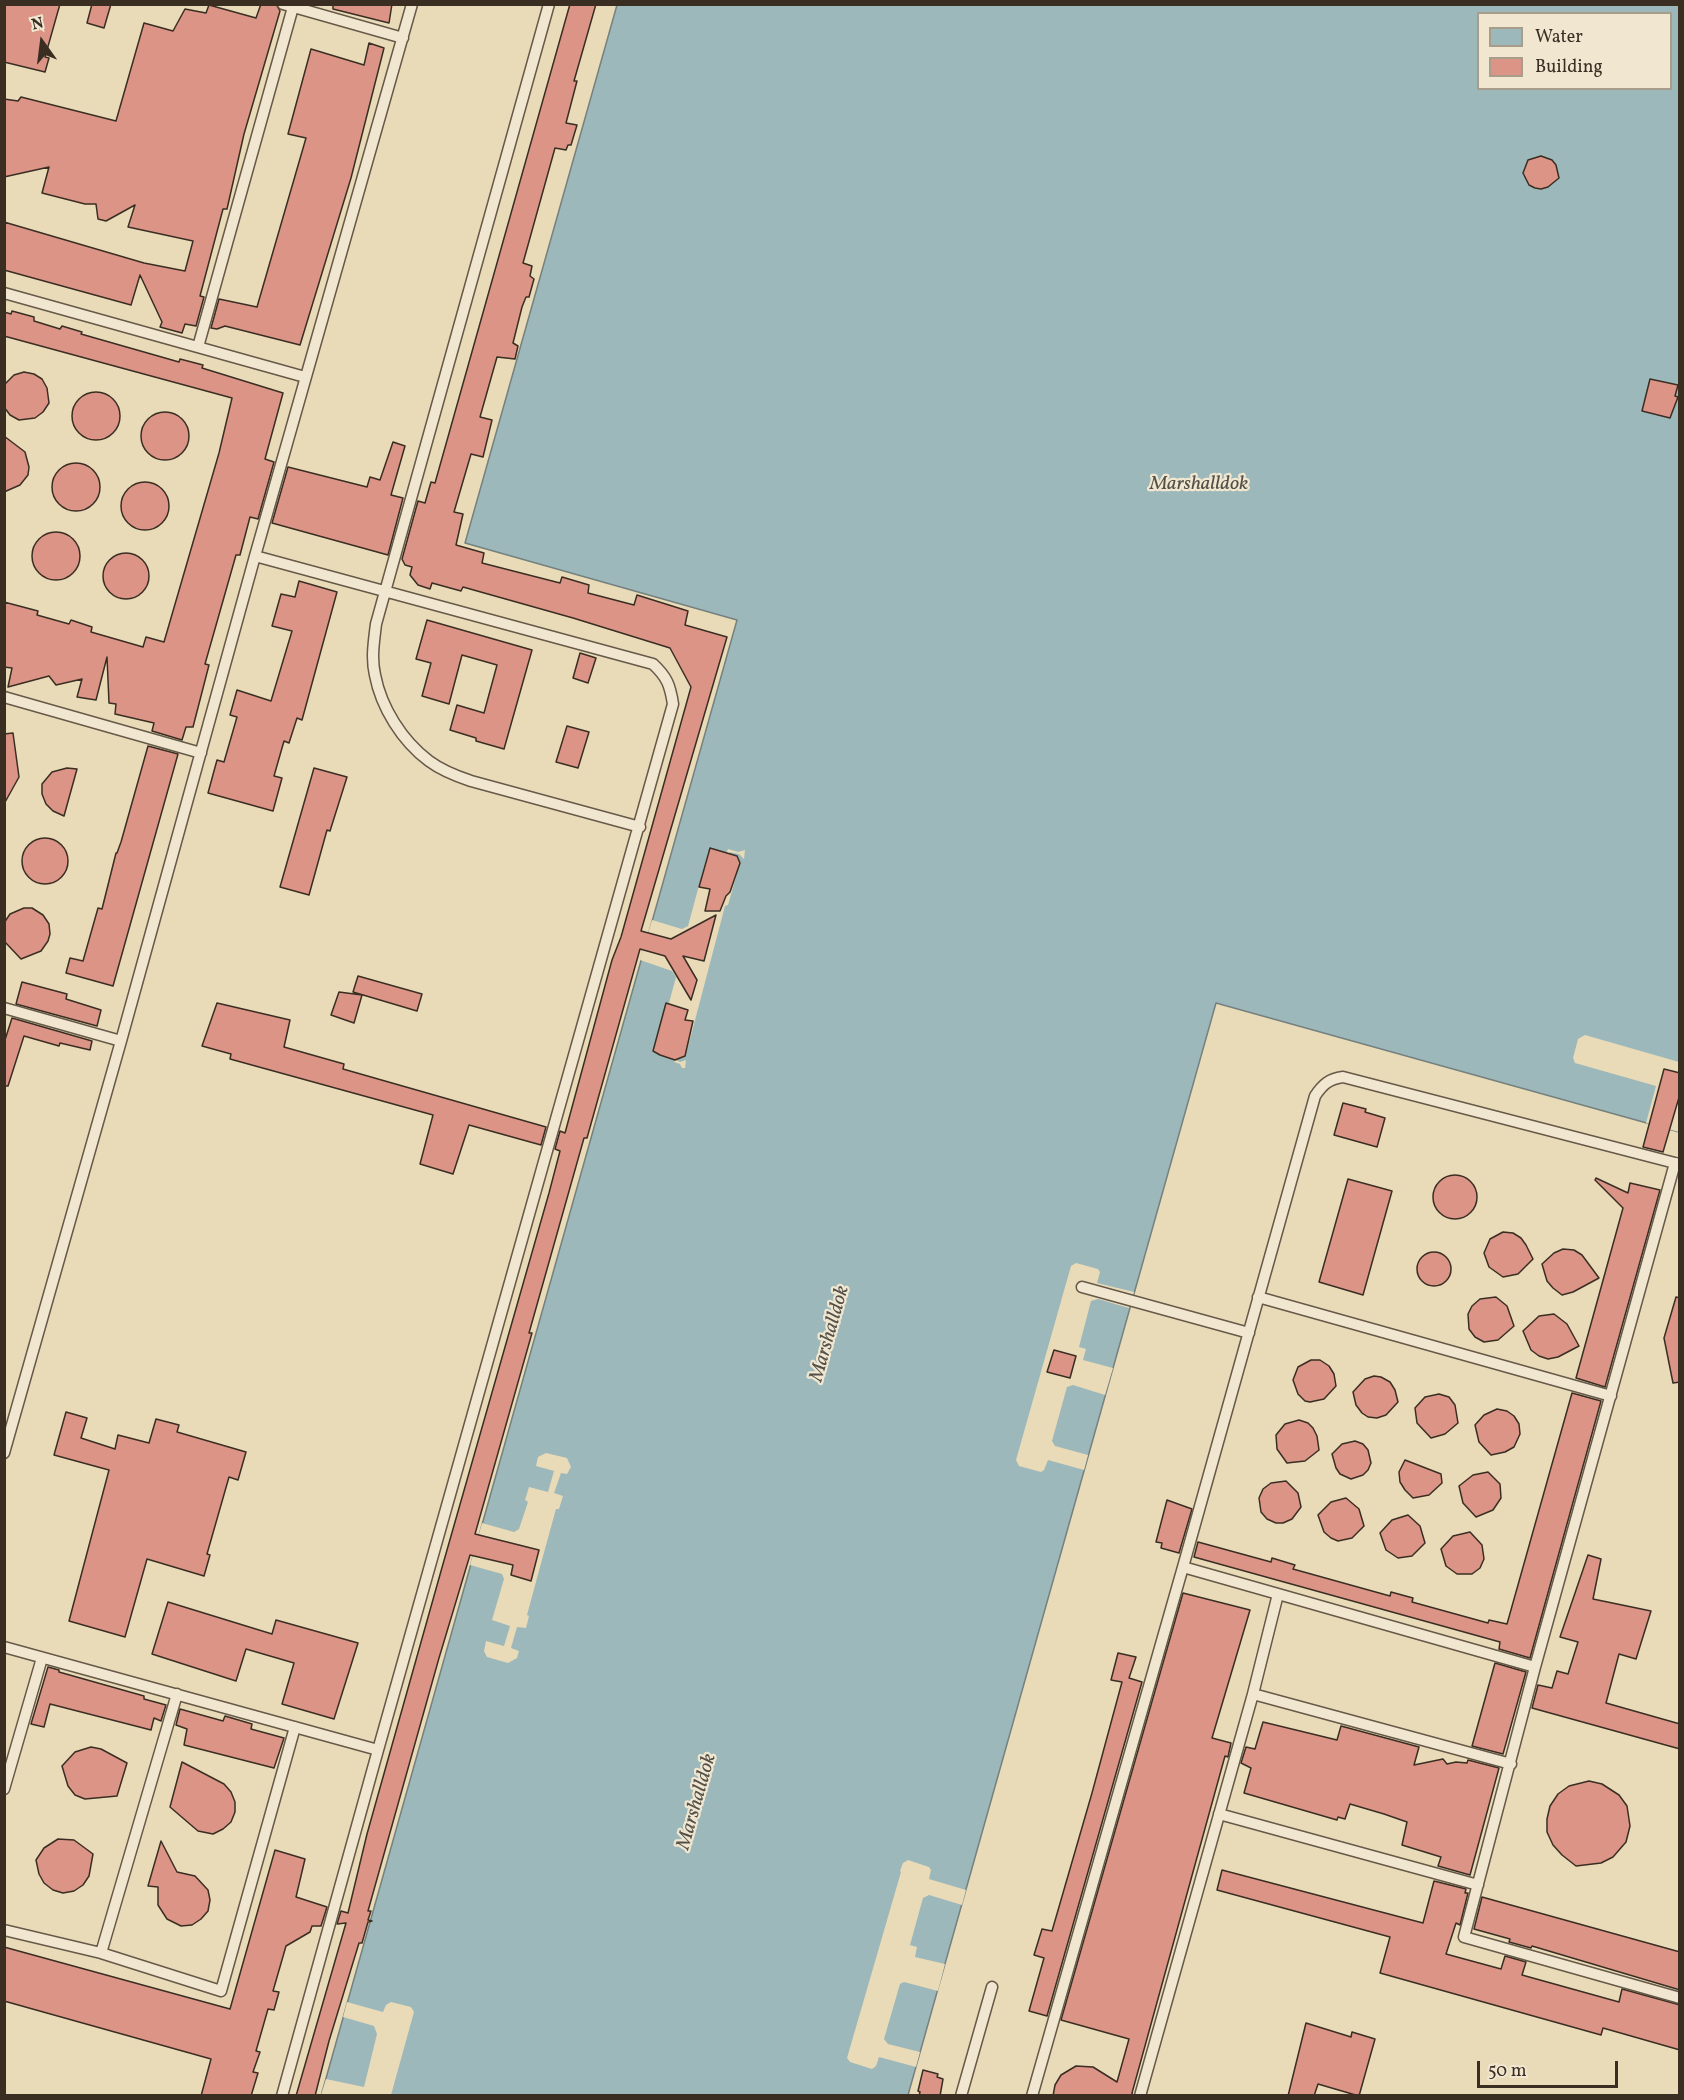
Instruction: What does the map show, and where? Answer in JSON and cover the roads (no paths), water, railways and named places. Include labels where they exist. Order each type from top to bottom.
[{"type":"lane","points":[[4,1453],[305,377],[412,4]]},
{"type":"lane","points":[[549,4],[376,624],[375,675],[391,718],[408,741],[428,760],[449,773],[640,827]]},
{"type":"lane","points":[[198,347],[288,6],[403,38]]},
{"type":"lane","points":[[4,293],[305,377]]},
{"type":"lane","points":[[255,556],[653,664],[664,675],[674,704],[282,2096]]},
{"type":"lane","points":[[4,697],[201,753]]},
{"type":"lane","points":[[4,1008],[121,1041]]},
{"type":"lane","points":[[1032,2096],[1316,1096],[1322,1085],[1343,1077],[1677,1164],[1535,1667],[1464,1937],[1680,1998]]},
{"type":"lane","points":[[1082,1287],[1249,1332]]},
{"type":"lane","points":[[1258,1298],[1611,1396]]},
{"type":"lane","points":[[1183,1567],[1535,1667]]},
{"type":"lane","points":[[1140,2096],[1253,1694],[1278,1594]]},
{"type":"lane","points":[[4,1647],[378,1750]]},
{"type":"lane","points":[[4,1789],[42,1658]]},
{"type":"lane","points":[[101,1953],[177,1694]]},
{"type":"lane","points":[[1253,1694],[1511,1764]]},
{"type":"lane","points":[[4,1930],[101,1953],[221,1991],[295,1727]]},
{"type":"lane","points":[[1219,1814],[1478,1885]]},
{"type":"lane","points":[[961,2096],[992,1987]]},
{"type":"water","name":"Marshalldok","points":[[617,5],[1679,5],[1679,1132],[1216,1003],[908,2095],[321,2096],[737,620],[465,543]]}]
